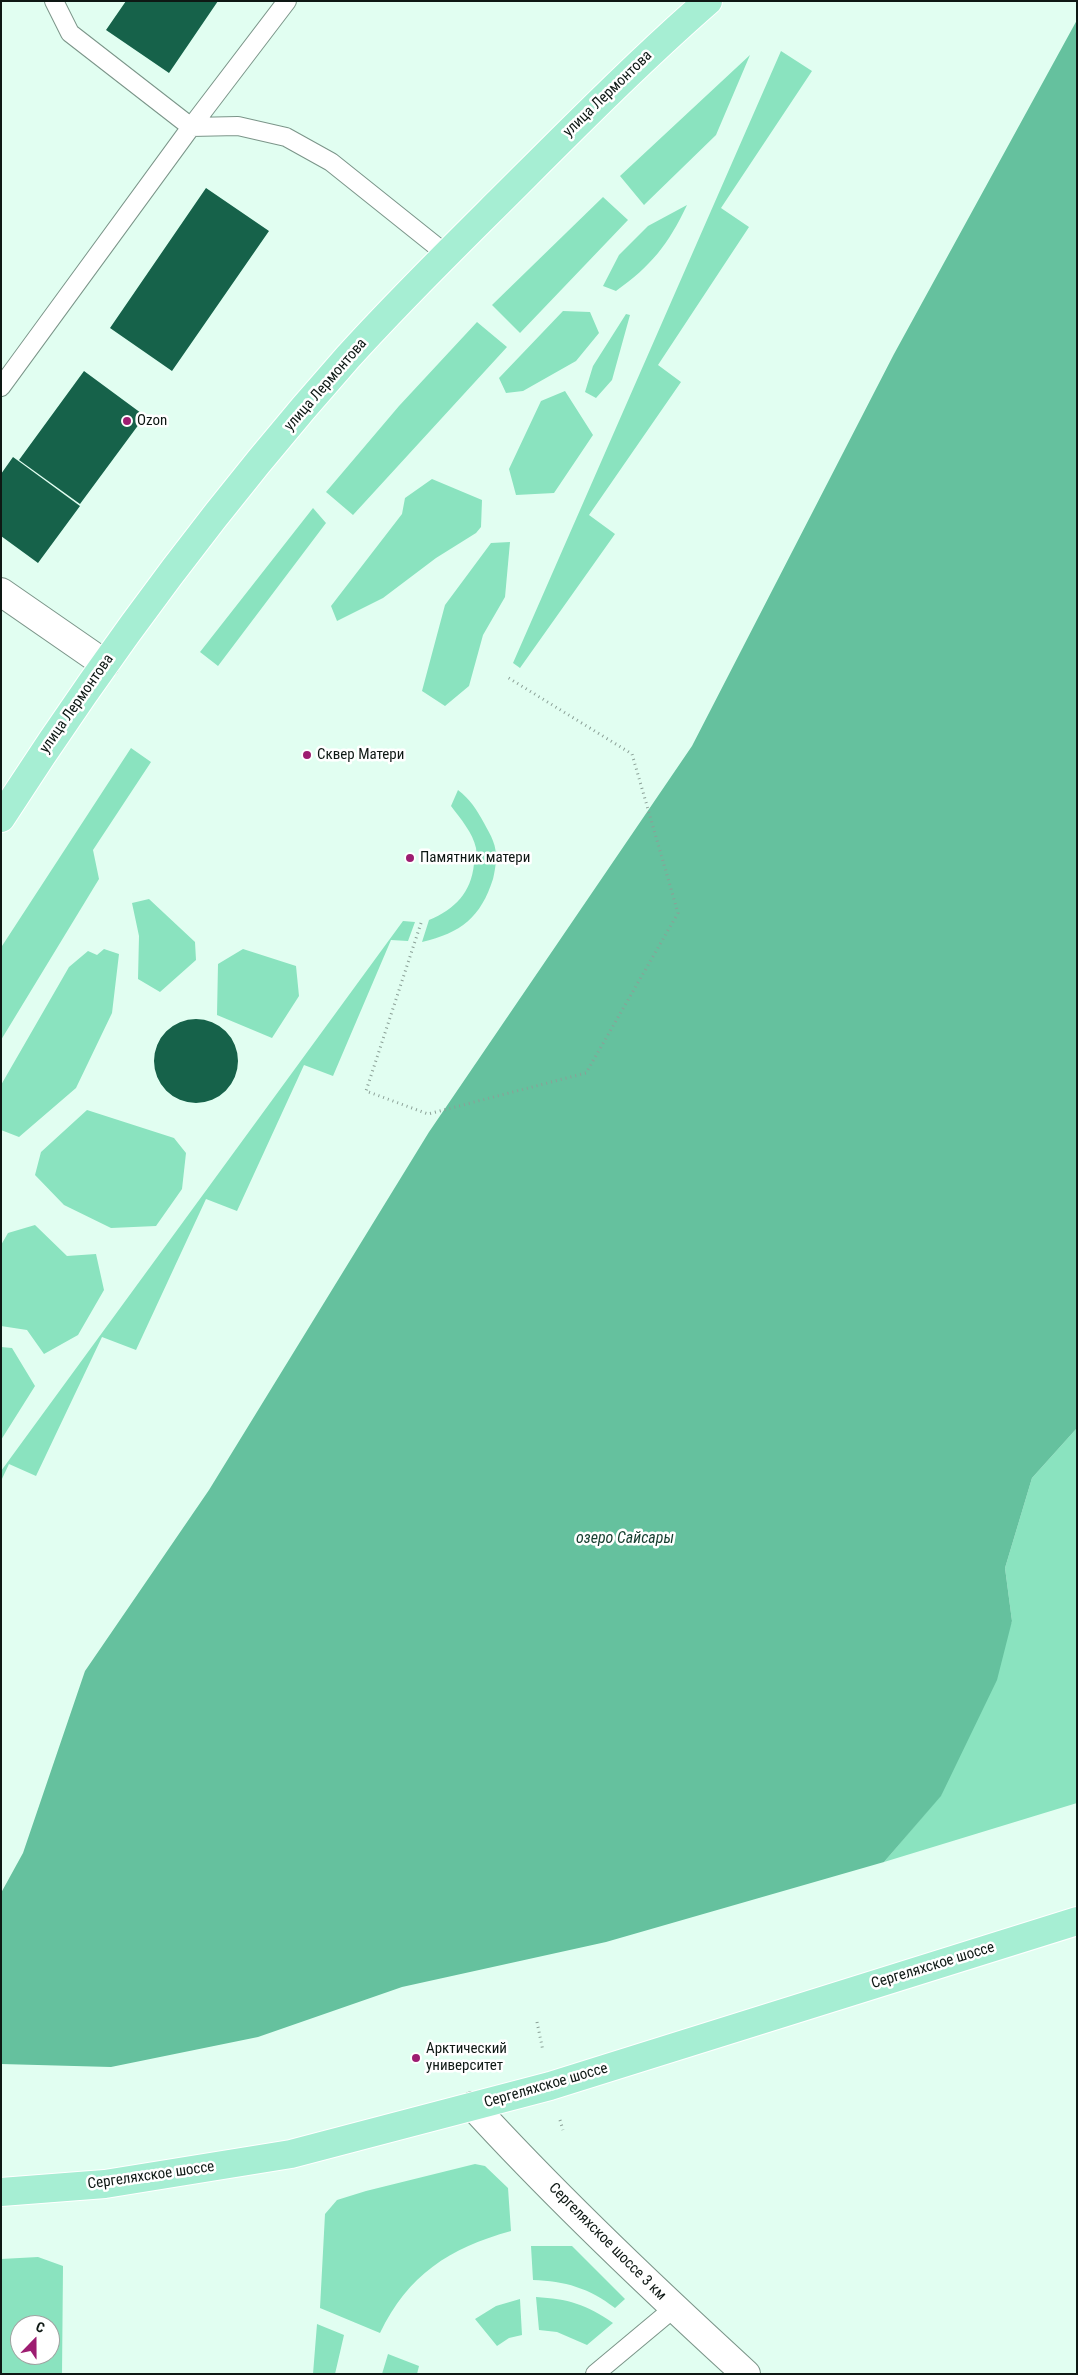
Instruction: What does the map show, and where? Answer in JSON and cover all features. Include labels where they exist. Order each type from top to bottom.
[{"type":"main road","name":"улица Лермонтова","points":[[1,818],[58,730],[104,664],[215,516],[348,358],[446,254],[662,41],[708,1]]},
{"type":"main road","name":"Сергеляхское шоссе","points":[[1,2192],[105,2184],[291,2154],[550,2086],[1077,1921]]},
{"type":"street","points":[[1,592],[104,664]]},
{"type":"street","name":"Сергеляхское шоссе 3 км","points":[[473,2106],[509,2146],[674,2308],[746,2374]]},
{"type":"lane","points":[[54,1],[70,33],[191,127],[238,126],[286,137],[331,162],[446,254]]},
{"type":"lane","points":[[1,387],[191,127],[287,1]]},
{"type":"lane","points":[[595,2374],[674,2308]]},
{"type":"path","points":[[421,923],[366,1092],[428,1114],[586,1073],[678,913],[632,754],[507,678]]},
{"type":"shaded area","points":[[781,51],[812,71],[721,208],[749,227],[658,365],[681,382],[589,515],[615,534],[520,668],[513,663]]},
{"type":"shaded area","points":[[750,55],[716,135],[644,205],[620,176]]},
{"type":"shaded area","points":[[603,197],[628,220],[520,333],[492,305]]},
{"type":"shaded area","points":[[687,205],[673,232],[658,254],[639,273],[616,291],[603,286],[619,255],[648,226]]},
{"type":"shaded area","points":[[563,311],[590,312],[599,333],[576,361],[523,391],[506,393],[499,378]]},
{"type":"shaded area","points":[[626,314],[630,315],[612,380],[596,398],[585,392],[593,366]]},
{"type":"shaded area","points":[[477,322],[507,347],[353,515],[326,492],[399,406]]},
{"type":"shaded area","points":[[565,391],[593,435],[554,493],[516,495],[509,469],[541,401]]},
{"type":"shaded area","points":[[432,479],[482,500],[481,527],[476,533],[436,558],[383,598],[337,621],[331,606],[402,514],[405,498]]},
{"type":"shaded area","points":[[313,508],[326,523],[218,666],[200,652]]},
{"type":"shaded area","points":[[510,542],[505,597],[483,635],[469,686],[445,706],[422,691],[445,605],[491,543]]},
{"type":"shaded area","points":[[131,748],[151,762],[93,850],[99,879],[1,1040],[2,946]]},
{"type":"shaded area","points":[[458,790],[476,809],[495,846],[496,864],[493,879],[482,904],[468,921],[448,934],[422,942],[429,920],[447,911],[460,899],[472,874],[476,848],[466,826],[451,806]]},
{"type":"shaded area","points":[[149,899],[195,942],[196,960],[160,992],[138,979],[139,936],[132,903]]},
{"type":"shaded area","points":[[403,921],[415,922],[408,941],[391,940],[333,1076],[304,1065],[237,1211],[206,1199],[136,1350],[102,1337],[36,1476],[9,1464],[1,1481],[1,1471]]},
{"type":"shaded area","points":[[104,949],[119,954],[112,1013],[76,1088],[19,1137],[1,1130],[1,1085],[69,967],[88,951],[97,955]]},
{"type":"shaded area","points":[[243,949],[296,966],[299,996],[272,1038],[217,1015],[218,964]]},
{"type":"shaded area","points":[[87,1110],[174,1138],[186,1153],[182,1189],[156,1226],[111,1228],[64,1205],[35,1175],[41,1152]]},
{"type":"shaded area","points":[[35,1225],[67,1256],[96,1254],[104,1290],[78,1335],[44,1354],[27,1330],[1,1326],[1,1245],[8,1233]]},
{"type":"shaded area","points":[[1,1347],[12,1348],[35,1386],[1,1440]]},
{"type":"shaded area","points":[[1077,1428],[1077,1803],[884,1862],[941,1795],[1012,1621],[1005,1568],[1032,1478]]},
{"type":"shaded area","points":[[475,2164],[485,2166],[508,2188],[511,2231],[468,2246],[450,2255],[433,2267],[417,2280],[404,2295],[380,2333],[320,2308],[325,2214],[337,2200]]},
{"type":"shaded area","points":[[531,2246],[572,2246],[625,2299],[615,2308],[596,2295],[576,2287],[556,2282],[533,2280]]},
{"type":"shaded area","points":[[38,2257],[63,2266],[62,2374],[1,2374],[1,2259]]},
{"type":"shaded area","points":[[536,2297],[558,2299],[585,2307],[613,2323],[587,2345],[557,2332],[539,2330]]},
{"type":"shaded area","points":[[520,2299],[522,2335],[509,2338],[497,2346],[475,2319],[496,2306]]},
{"type":"shaded area","points":[[317,2324],[344,2335],[335,2374],[313,2374]]},
{"type":"shaded area","points":[[388,2354],[419,2366],[417,2374],[382,2374]]},
{"type":"water","name":"озеро Сайсары","points":[[1077,20],[1077,1428],[1032,1478],[1005,1568],[1012,1621],[997,1680],[941,1796],[884,1862],[606,1942],[402,1987],[258,2037],[111,2067],[1,2064],[1,1893],[23,1853],[85,1671],[209,1490],[429,1132],[692,746],[894,354]]},
{"type":"building","points":[[126,1],[218,1],[169,73],[106,30]]},
{"type":"building","points":[[206,188],[269,231],[172,371],[110,328]]},
{"type":"building","points":[[84,371],[145,416],[80,504],[19,460]]},
{"type":"building","points":[[13,457],[80,506],[38,563],[1,536],[1,474]]},
{"type":"building","points":[[196,1019],[219,1026],[231,1038],[238,1061],[231,1084],[219,1096],[196,1103],[173,1096],[161,1084],[154,1061],[161,1038],[173,1026]]},
{"type":"place","name":"Ozon","points":[[127,421]]},
{"type":"place","name":"Сквер Матери","points":[[307,755]]},
{"type":"place","name":"Памятник матери","points":[[410,858]]},
{"type":"place","name":"Арктический университет","points":[[416,2058]]}]
